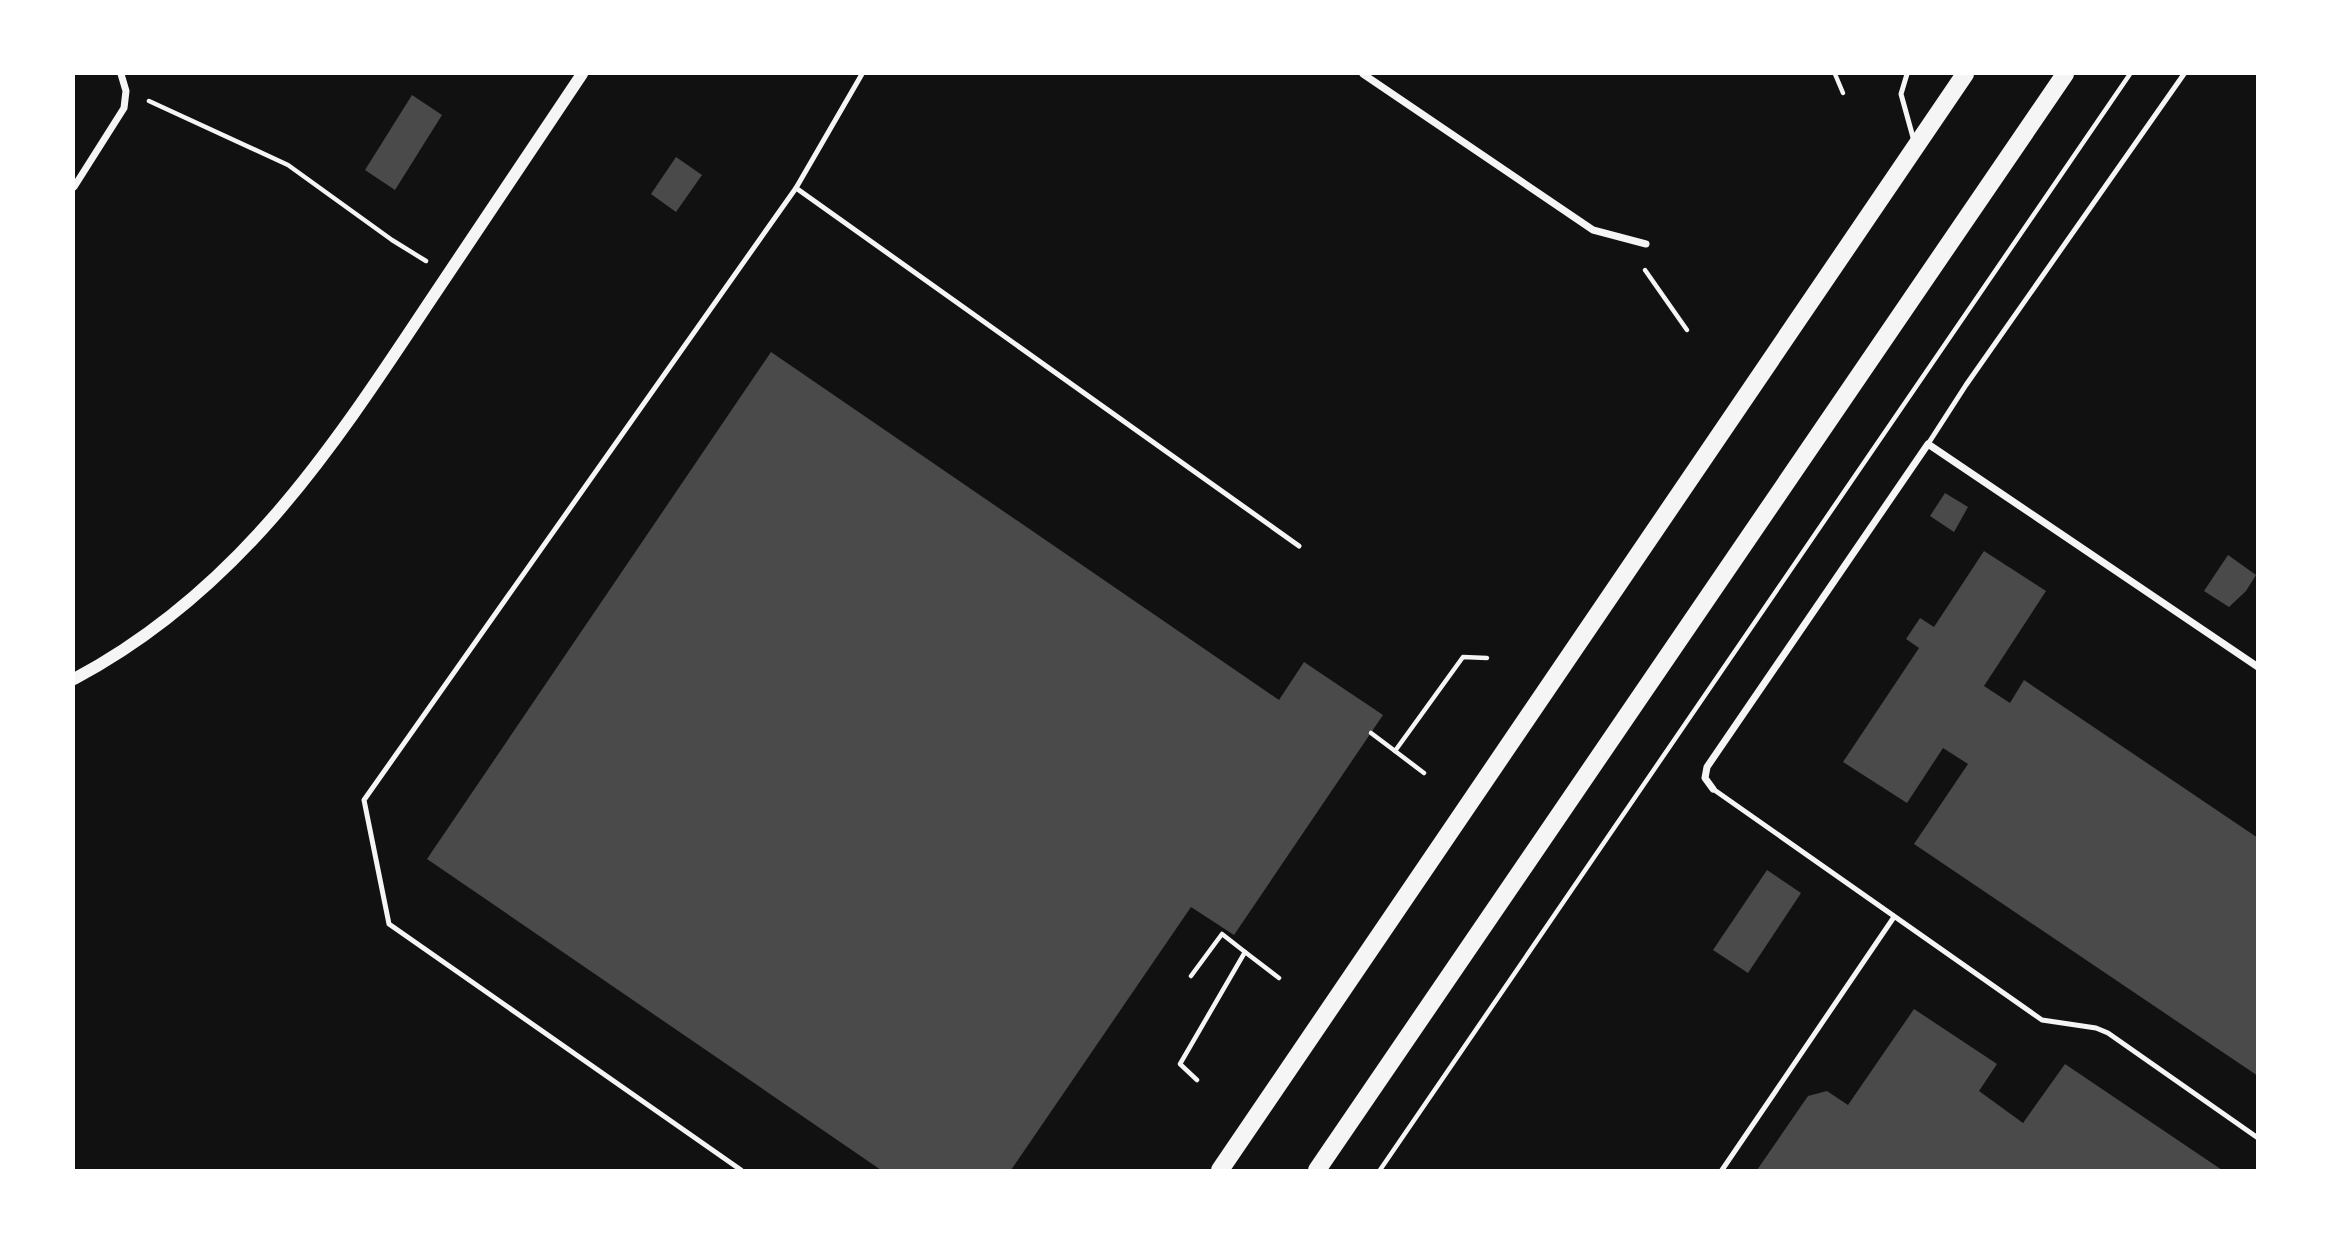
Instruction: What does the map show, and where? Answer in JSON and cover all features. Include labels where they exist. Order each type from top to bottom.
[{"type":"main road","points":[[1220,1171],[1965,74]]},
{"type":"main road","points":[[1317,1171],[2065,74]]},
{"type":"street","points":[[74,187],[124,108],[126,91],[121,74]]},
{"type":"street","points":[[74,679],[115,657],[189,602],[228,567],[269,524],[338,438],[582,74]]},
{"type":"street","points":[[1363,74],[1593,230],[1646,244]]},
{"type":"street","points":[[1713,789],[1705,778],[1707,767],[1927,444],[2258,667]]},
{"type":"lane","points":[[741,1171],[389,924],[364,800],[796,188],[862,74]]},
{"type":"lane","points":[[1907,74],[1901,94],[1916,147]]},
{"type":"lane","points":[[1927,444],[2184,74]]},
{"type":"lane","points":[[796,188],[1299,547]]},
{"type":"lane","points":[[1713,789],[2042,1020],[2096,1028],[2108,1033],[2258,1138]]},
{"type":"lane","points":[[1722,1171],[1894,917]]},
{"type":"path","points":[[1835,74],[1843,93]]},
{"type":"path","points":[[1380,1171],[2130,74]]},
{"type":"path","points":[[126,91],[288,165],[392,240],[448,275]]},
{"type":"path","points":[[1622,238],[1686,330]]},
{"type":"path","points":[[1395,751],[1464,657],[1487,658]]},
{"type":"path","points":[[1371,733],[1424,773]]},
{"type":"path","points":[[1191,976],[1222,934],[1279,978]]},
{"type":"path","points":[[1197,1080],[1180,1064],[1245,951]]},
{"type":"building","points":[[412,95],[442,115],[395,190],[365,170]]},
{"type":"building","points":[[676,157],[702,175],[676,212],[651,194]]},
{"type":"building","points":[[771,352],[1279,700],[1304,662],[1383,715],[1234,935],[1191,907],[1011,1170],[881,1170],[427,859]]},
{"type":"building","points":[[1945,493],[1968,507],[1954,532],[1930,516]]},
{"type":"building","points":[[1984,551],[2046,591],[1984,686],[2010,703],[2024,680],[2258,838],[2258,1076],[1914,844],[1968,764],[1943,748],[1907,803],[1843,762],[1919,648],[1906,639],[1920,618],[1934,627]]},
{"type":"building","points":[[2228,555],[2256,575],[2246,591],[2229,607],[2204,591]]},
{"type":"building","points":[[1767,870],[1801,893],[1748,973],[1713,950]]},
{"type":"building","points":[[1914,1009],[1997,1064],[1979,1091],[2023,1123],[2065,1064],[2222,1170],[1757,1170],[1808,1096],[1827,1091],[1848,1105]]}]
